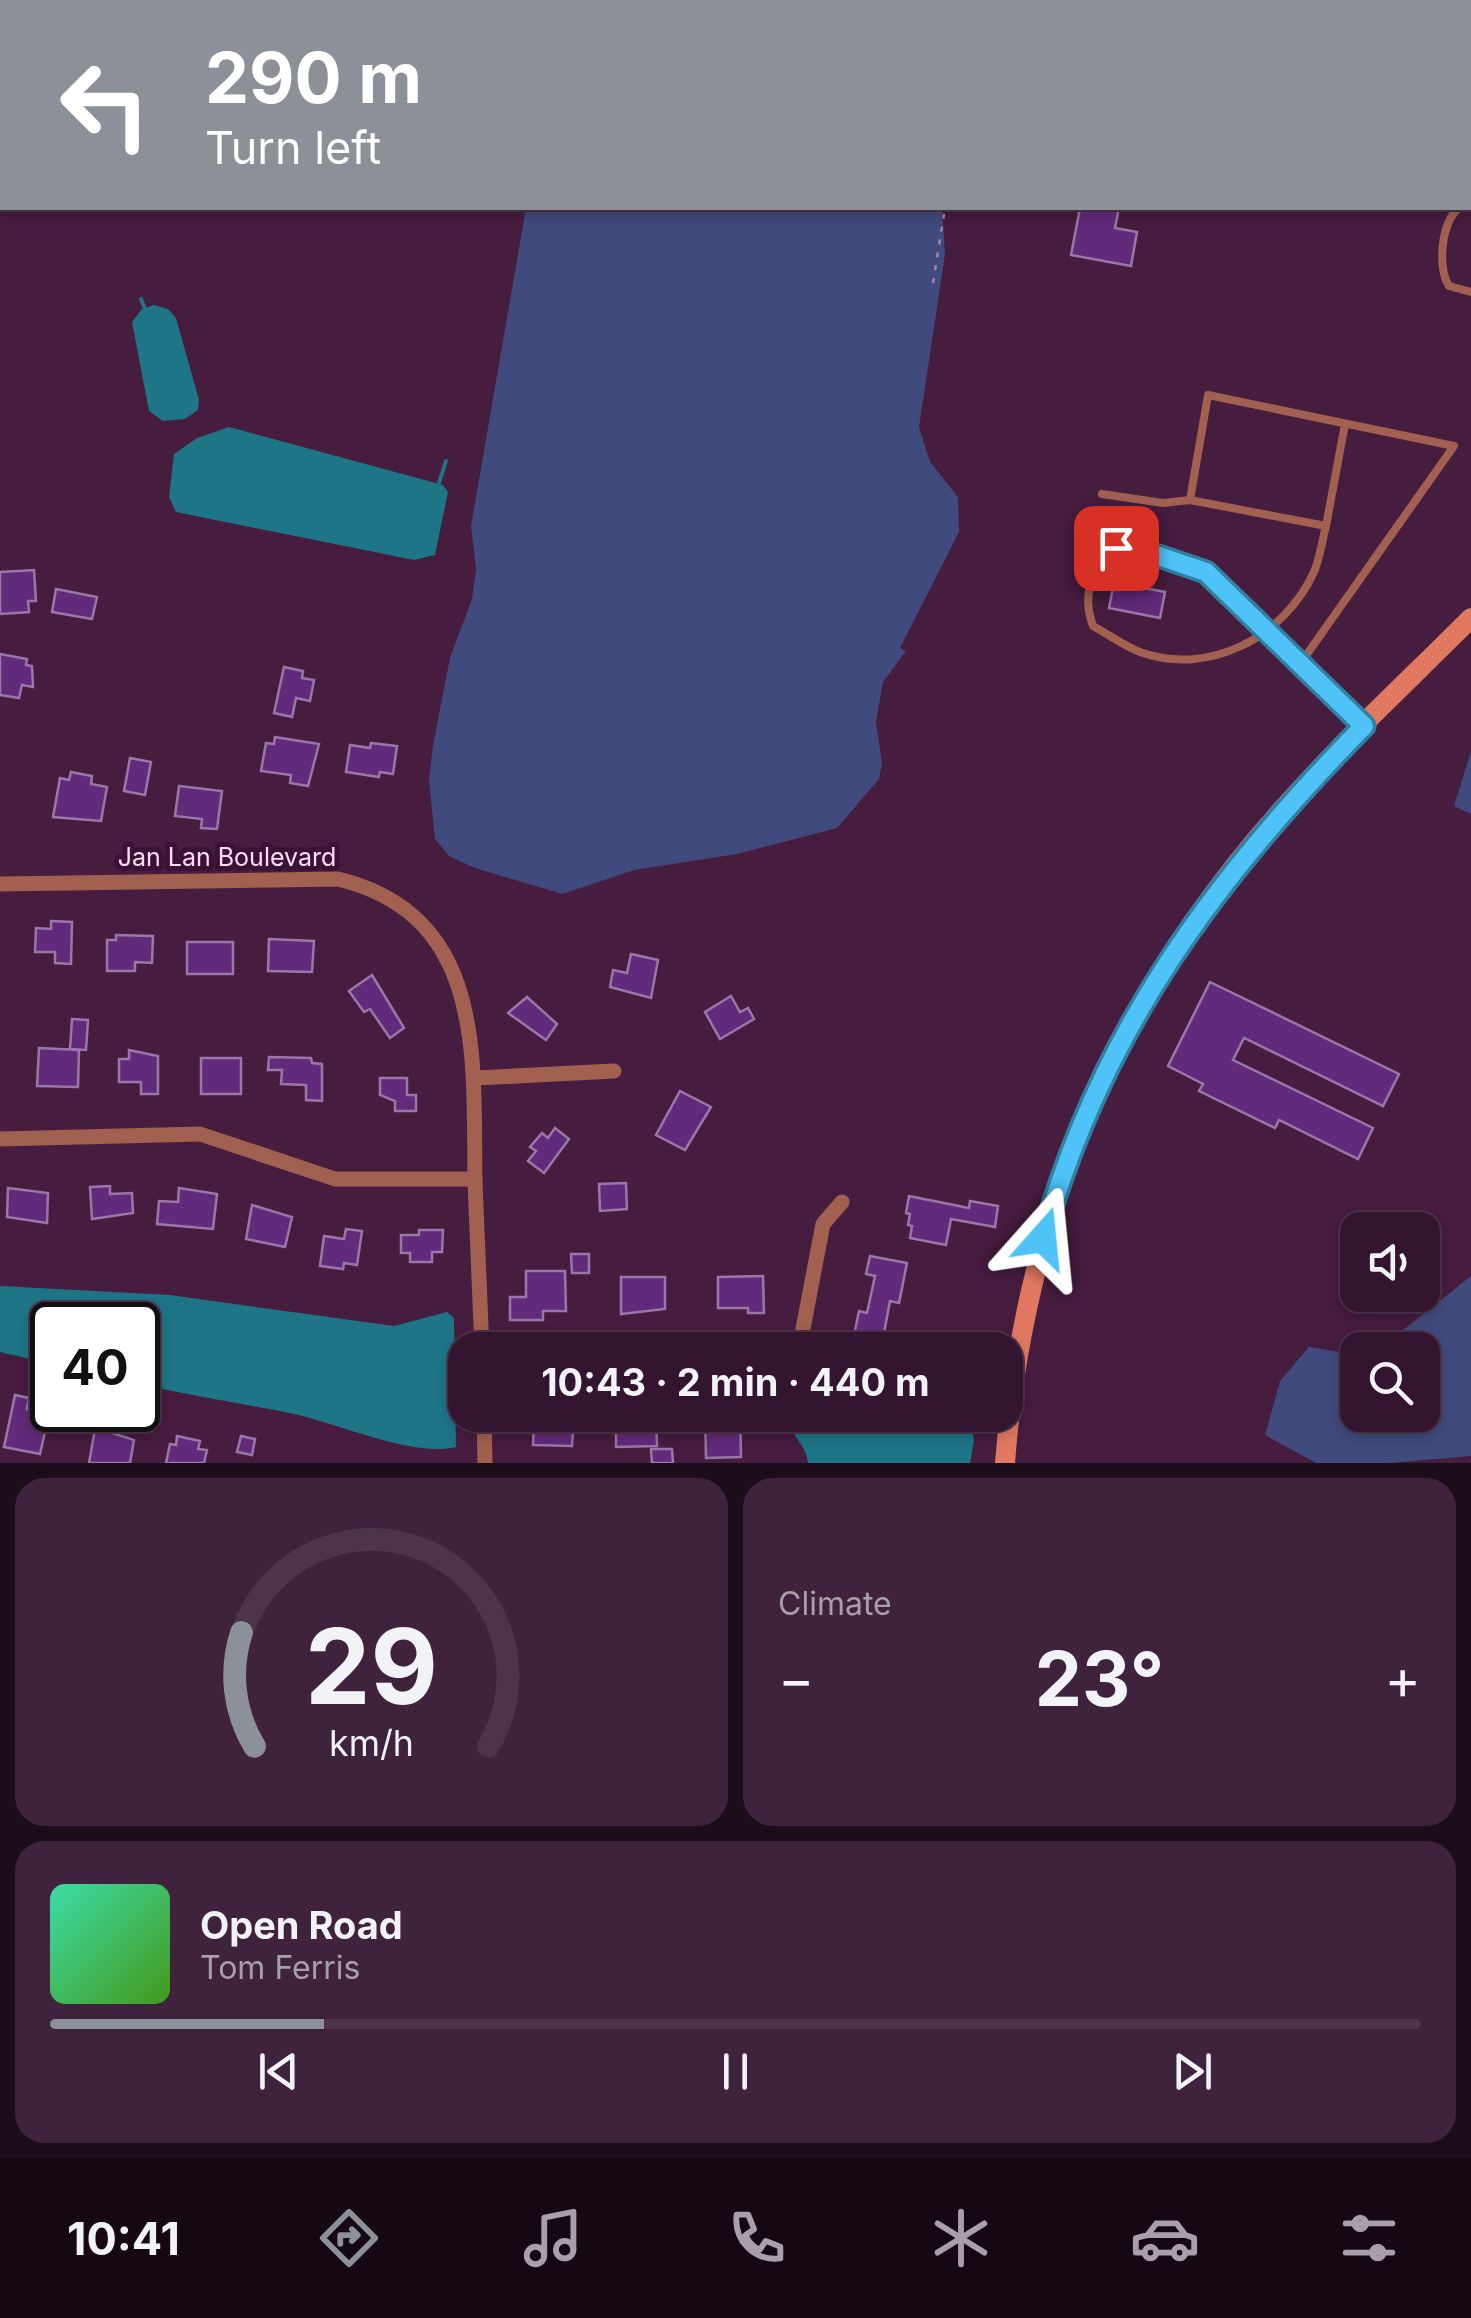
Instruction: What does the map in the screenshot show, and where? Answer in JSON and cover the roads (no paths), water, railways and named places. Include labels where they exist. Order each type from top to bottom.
[{"type":"street","points":[[1005,1463],[1009,1406],[1033,1273],[1074,1143],[1100,1082],[1179,942],[1228,874],[1280,812],[1471,618]]},
{"type":"street","name":"Jan Lan Boulevard","points":[[0,884],[338,879],[378,889],[419,921],[452,965],[466,1008],[476,1078],[475,1179],[481,1332]]},
{"type":"street","points":[[476,1078],[614,1071]]},
{"type":"street","points":[[0,1139],[200,1134],[335,1179],[475,1179]]},
{"type":"street","points":[[802,1332],[823,1224],[842,1202]]},
{"type":"street","points":[[484,1432],[485,1463]]},
{"type":"lane","points":[[1456,210],[1449,218],[1441,269],[1449,286],[1471,292]]},
{"type":"lane","points":[[1190,500],[1208,395],[1454,446],[1300,664]]},
{"type":"lane","points":[[1345,424],[1314,573],[1268,631],[1228,656],[1168,659],[1138,651],[1092,626],[1086,606],[1092,576],[1116,548],[1141,550],[1206,572],[1268,631],[1364,726]]},
{"type":"lane","points":[[1102,494],[1163,503],[1190,500],[1326,526]]},
{"type":"waterway","points":[[141,299],[145,309]]},
{"type":"waterway","points":[[439,483],[446,461]]}]
